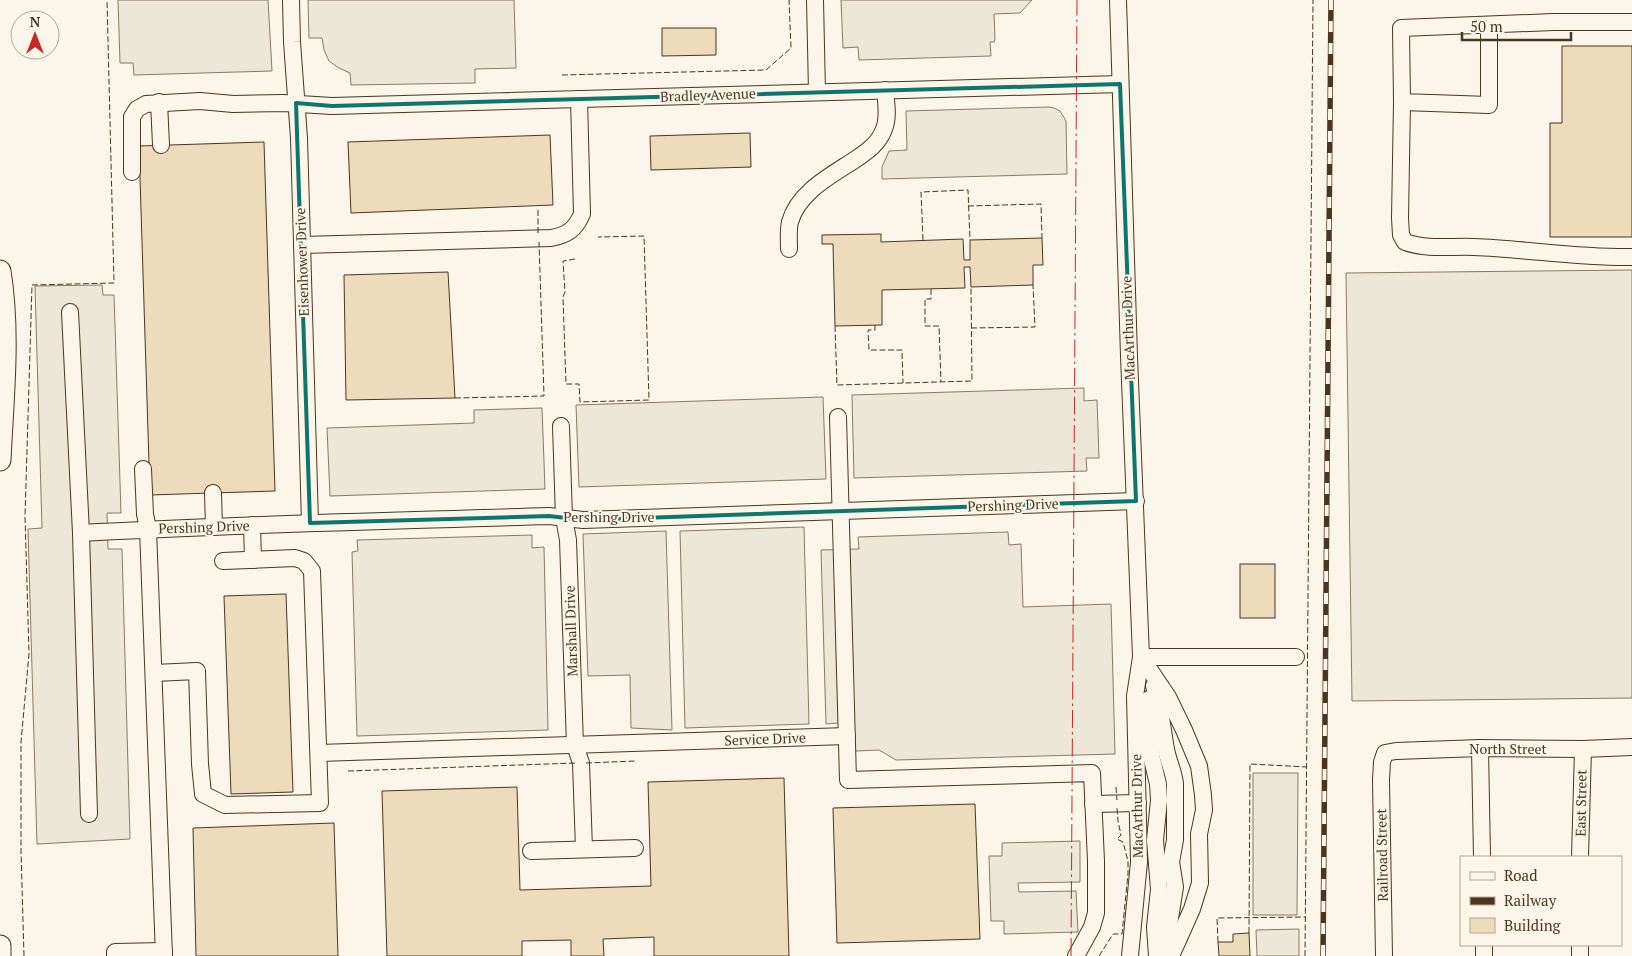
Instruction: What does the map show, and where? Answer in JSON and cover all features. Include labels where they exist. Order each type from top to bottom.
[{"type":"main road","points":[[0,270],[4,296],[5,326],[0,460]]},
{"type":"main road","points":[[0,946],[0,956]]},
{"type":"street","name":"Eisenhower Drive","points":[[291,0],[302,246],[310,524]]},
{"type":"street","points":[[815,0],[817,92]]},
{"type":"street","name":"MacArthur Drive","points":[[1118,0],[1141,657],[1134,696],[1139,862],[1130,956]]},
{"type":"street","points":[[1632,22],[1553,22],[1401,28],[1400,218],[1401,234],[1405,242],[1418,247],[1474,247],[1540,253],[1632,257]]},
{"type":"street","points":[[1402,102],[1489,106],[1489,25]]},
{"type":"street","name":"Bradley Avenue","points":[[132,172],[132,117],[141,106],[159,102],[296,103],[332,106],[1120,84]]},
{"type":"street","points":[[789,249],[791,220],[809,192],[874,146],[884,128],[886,120],[885,90]]},
{"type":"street","points":[[302,246],[551,238],[564,235],[574,228],[582,214],[580,99]]},
{"type":"street","points":[[159,102],[161,145]]},
{"type":"street","points":[[70,312],[81,533],[89,814]]},
{"type":"street","points":[[838,417],[848,780],[1092,773],[1096,913],[1092,927],[1076,956]]},
{"type":"street","name":"Marshall Drive","points":[[561,426],[564,518],[568,540],[575,745],[581,763],[584,850]]},
{"type":"street","points":[[115,956],[115,952],[164,953],[155,673],[143,469]]},
{"type":"street","points":[[213,493],[214,527]]},
{"type":"street","name":"Pershing Drive","points":[[81,533],[252,525],[549,516],[583,520],[1136,501]]},
{"type":"street","points":[[252,525],[254,560]]},
{"type":"street","points":[[155,673],[197,671],[200,764],[203,794],[225,805],[320,803],[312,571],[307,564],[299,559],[223,561]]},
{"type":"street","points":[[1141,657],[1296,657]]},
{"type":"street","name":"MacArthur Drive","points":[[1141,657],[1150,672]]},
{"type":"street","points":[[1150,672],[1151,755],[1158,784],[1159,800],[1155,840],[1159,889],[1155,927],[1157,956]]},
{"type":"street","points":[[1150,672],[1168,697],[1199,766],[1203,795],[1204,810],[1199,834],[1200,883],[1192,909],[1170,956]]},
{"type":"street","points":[[1150,672],[1159,700],[1166,752],[1175,784],[1174,840],[1171,862],[1175,887],[1168,931],[1170,956]]},
{"type":"street","name":"Service Drive","points":[[319,753],[847,736]]},
{"type":"street","name":"North Street","points":[[1385,753],[1396,750],[1632,747]]},
{"type":"street","points":[[1480,748],[1482,856]]},
{"type":"street","name":"East Street","points":[[1580,856],[1583,749]]},
{"type":"street","name":"Railroad Street","points":[[1384,956],[1381,780],[1382,762],[1385,753]]},
{"type":"street","points":[[1093,804],[1138,803]]},
{"type":"street","points":[[531,851],[635,848]]},
{"type":"highlighted area","points":[[1120,84],[1136,501],[583,520],[549,516],[310,523],[296,103],[332,106]]},
{"type":"shaded area","points":[[118,0],[268,0],[272,71],[134,75],[133,63],[120,63]]},
{"type":"shaded area","points":[[308,0],[514,0],[516,68],[475,69],[475,83],[351,85],[350,73],[329,61],[324,50],[322,38],[309,38]]},
{"type":"shaded area","points":[[841,0],[1032,0],[1020,13],[994,14],[995,39],[994,42],[990,42],[991,56],[859,60],[858,47],[843,48]]},
{"type":"shaded area","points":[[1049,107],[1060,111],[1066,121],[1067,174],[882,179],[882,167],[889,151],[907,150],[906,111]]},
{"type":"shaded area","points":[[1632,270],[1632,698],[1352,701],[1346,273]]},
{"type":"shaded area","points":[[102,285],[103,295],[114,295],[121,513],[107,513],[108,549],[122,549],[130,839],[37,844],[28,529],[42,528],[35,286]]},
{"type":"shaded area","points":[[1084,388],[1084,401],[1097,400],[1099,458],[1086,458],[1087,471],[854,478],[852,395]]},
{"type":"shaded area","points":[[823,397],[826,479],[579,487],[576,405]]},
{"type":"shaded area","points":[[542,408],[545,489],[330,496],[327,428],[474,423],[474,410]]},
{"type":"shaded area","points":[[804,527],[809,724],[685,728],[680,531]]},
{"type":"shaded area","points":[[666,531],[672,730],[631,728],[630,675],[588,676],[583,534]]},
{"type":"shaded area","points":[[1008,532],[1009,545],[1021,544],[1023,607],[1111,604],[1115,754],[896,760],[879,750],[856,751],[839,723],[826,724],[821,550],[859,549],[858,537]]},
{"type":"shaded area","points":[[532,535],[532,548],[544,547],[548,730],[357,736],[352,552],[358,551],[357,540]]},
{"type":"shaded area","points":[[1253,773],[1298,773],[1297,915],[1253,915]]},
{"type":"shaded area","points":[[1080,841],[1080,882],[1018,883],[1019,892],[1076,891],[1078,932],[1004,934],[1004,921],[991,921],[989,856],[1002,856],[1002,843]]},
{"type":"shaded area","points":[[1299,929],[1299,956],[1257,956],[1256,930]]},
{"type":"building","points":[[662,28],[716,28],[716,55],[662,56]]},
{"type":"building","points":[[1562,46],[1632,46],[1632,237],[1550,237],[1550,123],[1562,123]]},
{"type":"building","points":[[750,133],[751,167],[651,170],[650,136]]},
{"type":"building","points":[[550,135],[553,205],[351,213],[348,142]]},
{"type":"building","points":[[264,142],[275,491],[150,495],[139,146]]},
{"type":"building","points":[[881,234],[881,242],[963,239],[964,260],[970,260],[970,240],[1042,238],[1043,265],[1033,265],[1033,285],[971,287],[970,267],[964,267],[965,288],[882,290],[882,325],[835,326],[833,244],[822,244],[822,235]]},
{"type":"building","points":[[448,272],[455,398],[346,400],[344,275]]},
{"type":"building","points":[[1240,564],[1275,564],[1275,618],[1240,618]]},
{"type":"building","points":[[286,594],[293,792],[231,794],[224,596]]},
{"type":"building","points":[[784,778],[789,956],[654,956],[654,937],[603,939],[604,956],[571,956],[571,940],[522,941],[522,956],[387,956],[382,791],[517,787],[520,890],[651,886],[648,782]]},
{"type":"building","points":[[975,804],[980,939],[837,943],[833,808]]},
{"type":"building","points":[[334,823],[338,956],[196,956],[193,828]]},
{"type":"building","points":[[1249,933],[1250,956],[1219,956],[1218,942],[1233,942],[1233,934]]},
{"type":"railway","points":[[1323,956],[1331,0]]},
{"type":"fence","points":[[24,956],[21,851],[21,742],[29,654],[25,516],[32,285],[114,283],[107,0]]},
{"type":"fence","points":[[562,75],[766,70],[791,48],[789,0]]},
{"type":"fence","points":[[1305,956],[1313,0]]},
{"type":"fence","points":[[923,240],[921,192],[968,190],[970,240]]},
{"type":"fence","points":[[968,206],[1041,204],[1042,238]]},
{"type":"fence","points":[[538,210],[538,235]]},
{"type":"fence","points":[[575,259],[563,261],[566,384],[579,384],[580,402],[649,400],[644,236],[598,237]]},
{"type":"fence","points":[[455,398],[544,396],[539,242]]},
{"type":"fence","points":[[971,328],[1035,327],[1033,285]]},
{"type":"fence","points":[[835,326],[837,385],[972,381],[971,287]]},
{"type":"fence","points":[[931,289],[931,299],[925,299],[925,326],[939,326],[941,382]]},
{"type":"fence","points":[[875,325],[875,330],[868,330],[869,350],[902,350],[903,383]]},
{"type":"fence","points":[[586,763],[636,761]]},
{"type":"fence","points":[[348,771],[576,763]]},
{"type":"fence","points":[[1249,933],[1250,764],[1307,767]]},
{"type":"fence","points":[[1116,787],[1117,800]]},
{"type":"fence","points":[[1099,956],[1113,934],[1122,934],[1128,861],[1123,842],[1117,839],[1121,835],[1117,808]]},
{"type":"fence","points":[[1218,942],[1217,918],[1305,917]]},
{"type":"power","points":[[1071,956],[1077,0]]}]
